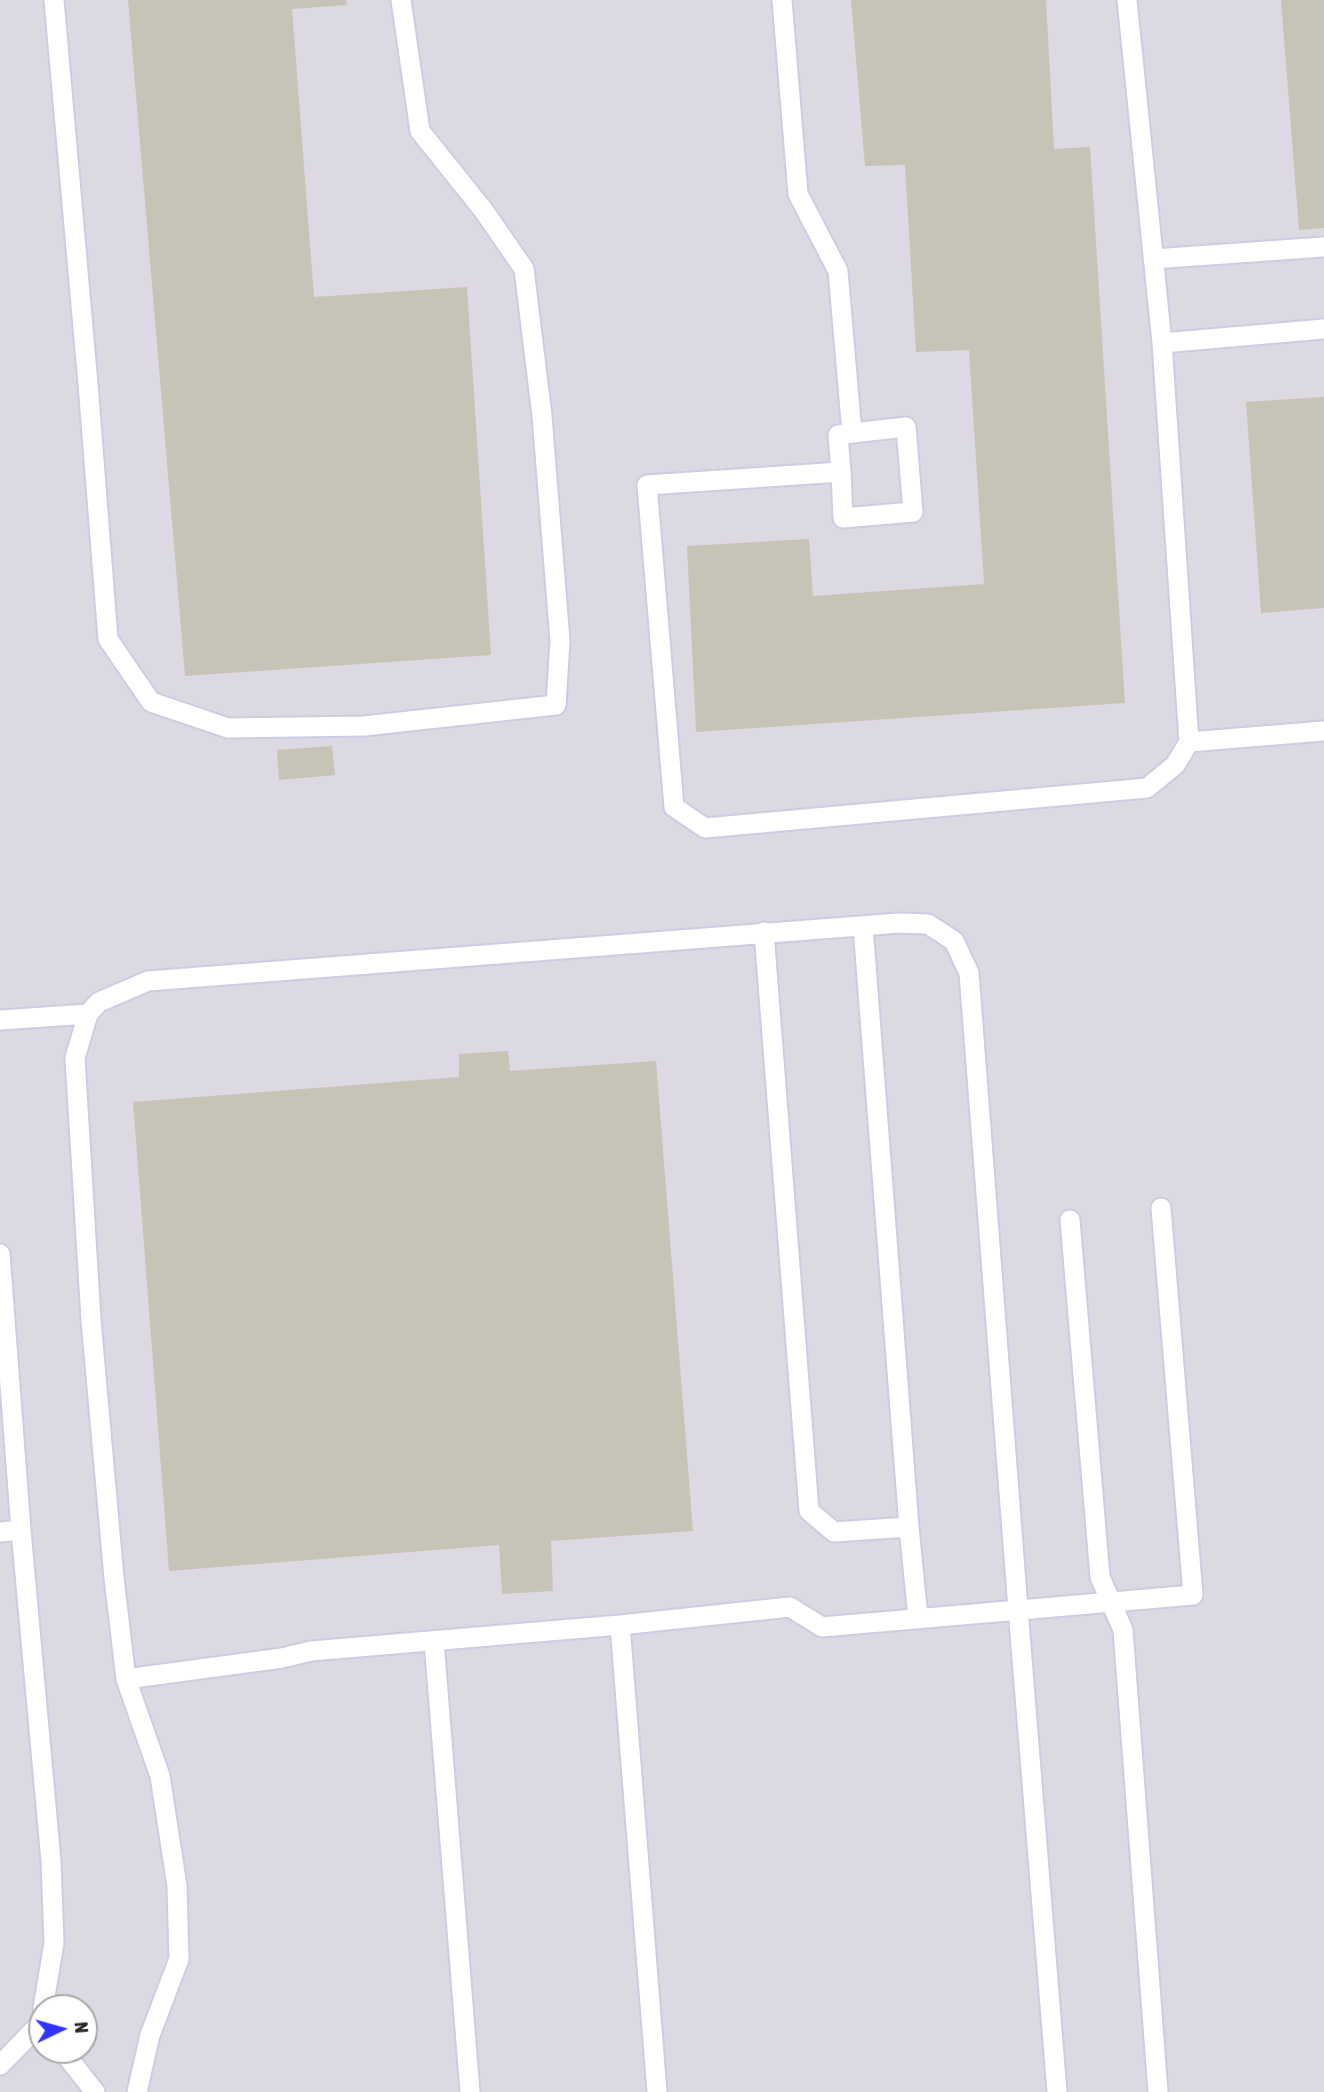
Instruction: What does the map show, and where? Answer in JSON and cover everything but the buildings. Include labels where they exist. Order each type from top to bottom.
[{"type":"lane","points":[[54,0],[108,639],[151,702],[228,728],[364,726],[556,705],[560,641],[542,416],[524,269],[484,211],[420,131],[401,0]]},
{"type":"lane","points":[[782,0],[798,194],[838,271],[852,433]]},
{"type":"lane","points":[[841,472],[647,485],[674,807],[705,828],[1147,788],[1175,765],[1189,742],[1162,343],[1127,0]]},
{"type":"lane","points":[[1153,259],[1324,247]]},
{"type":"lane","points":[[1162,343],[1324,329]]},
{"type":"lane","points":[[906,427],[913,512],[843,518],[838,435],[852,433],[906,427]]},
{"type":"lane","points":[[1189,742],[1324,731]]},
{"type":"lane","points":[[137,2092],[150,2035],[179,1959],[177,1886],[160,1776],[126,1679],[114,1578],[92,1334],[75,1058],[88,1014],[99,1002],[148,981],[899,923],[928,924],[954,941],[969,973],[1057,2092]]},
{"type":"lane","points":[[863,926],[918,1618]]},
{"type":"lane","points":[[764,932],[809,1511],[834,1532],[909,1527]]},
{"type":"lane","points":[[0,1020],[88,1014]]},
{"type":"lane","points":[[126,1679],[282,1658],[311,1651],[620,1625],[790,1607],[822,1627],[1193,1595],[1161,1208]]},
{"type":"lane","points":[[1070,1220],[1100,1577],[1123,1630],[1158,2092]]},
{"type":"lane","points":[[0,1254],[21,1530],[51,1861],[54,1943],[46,1994]]},
{"type":"lane","points":[[0,1532],[21,1530]]},
{"type":"lane","points":[[620,1625],[657,2092]]},
{"type":"lane","points":[[434,1641],[470,2092]]},
{"type":"lane","points":[[0,2065],[28,2034]]},
{"type":"lane","points":[[73,2064],[95,2092]]},
{"type":"shaded area","points":[[0,0],[1324,0],[1324,2092],[0,2092]]}]
